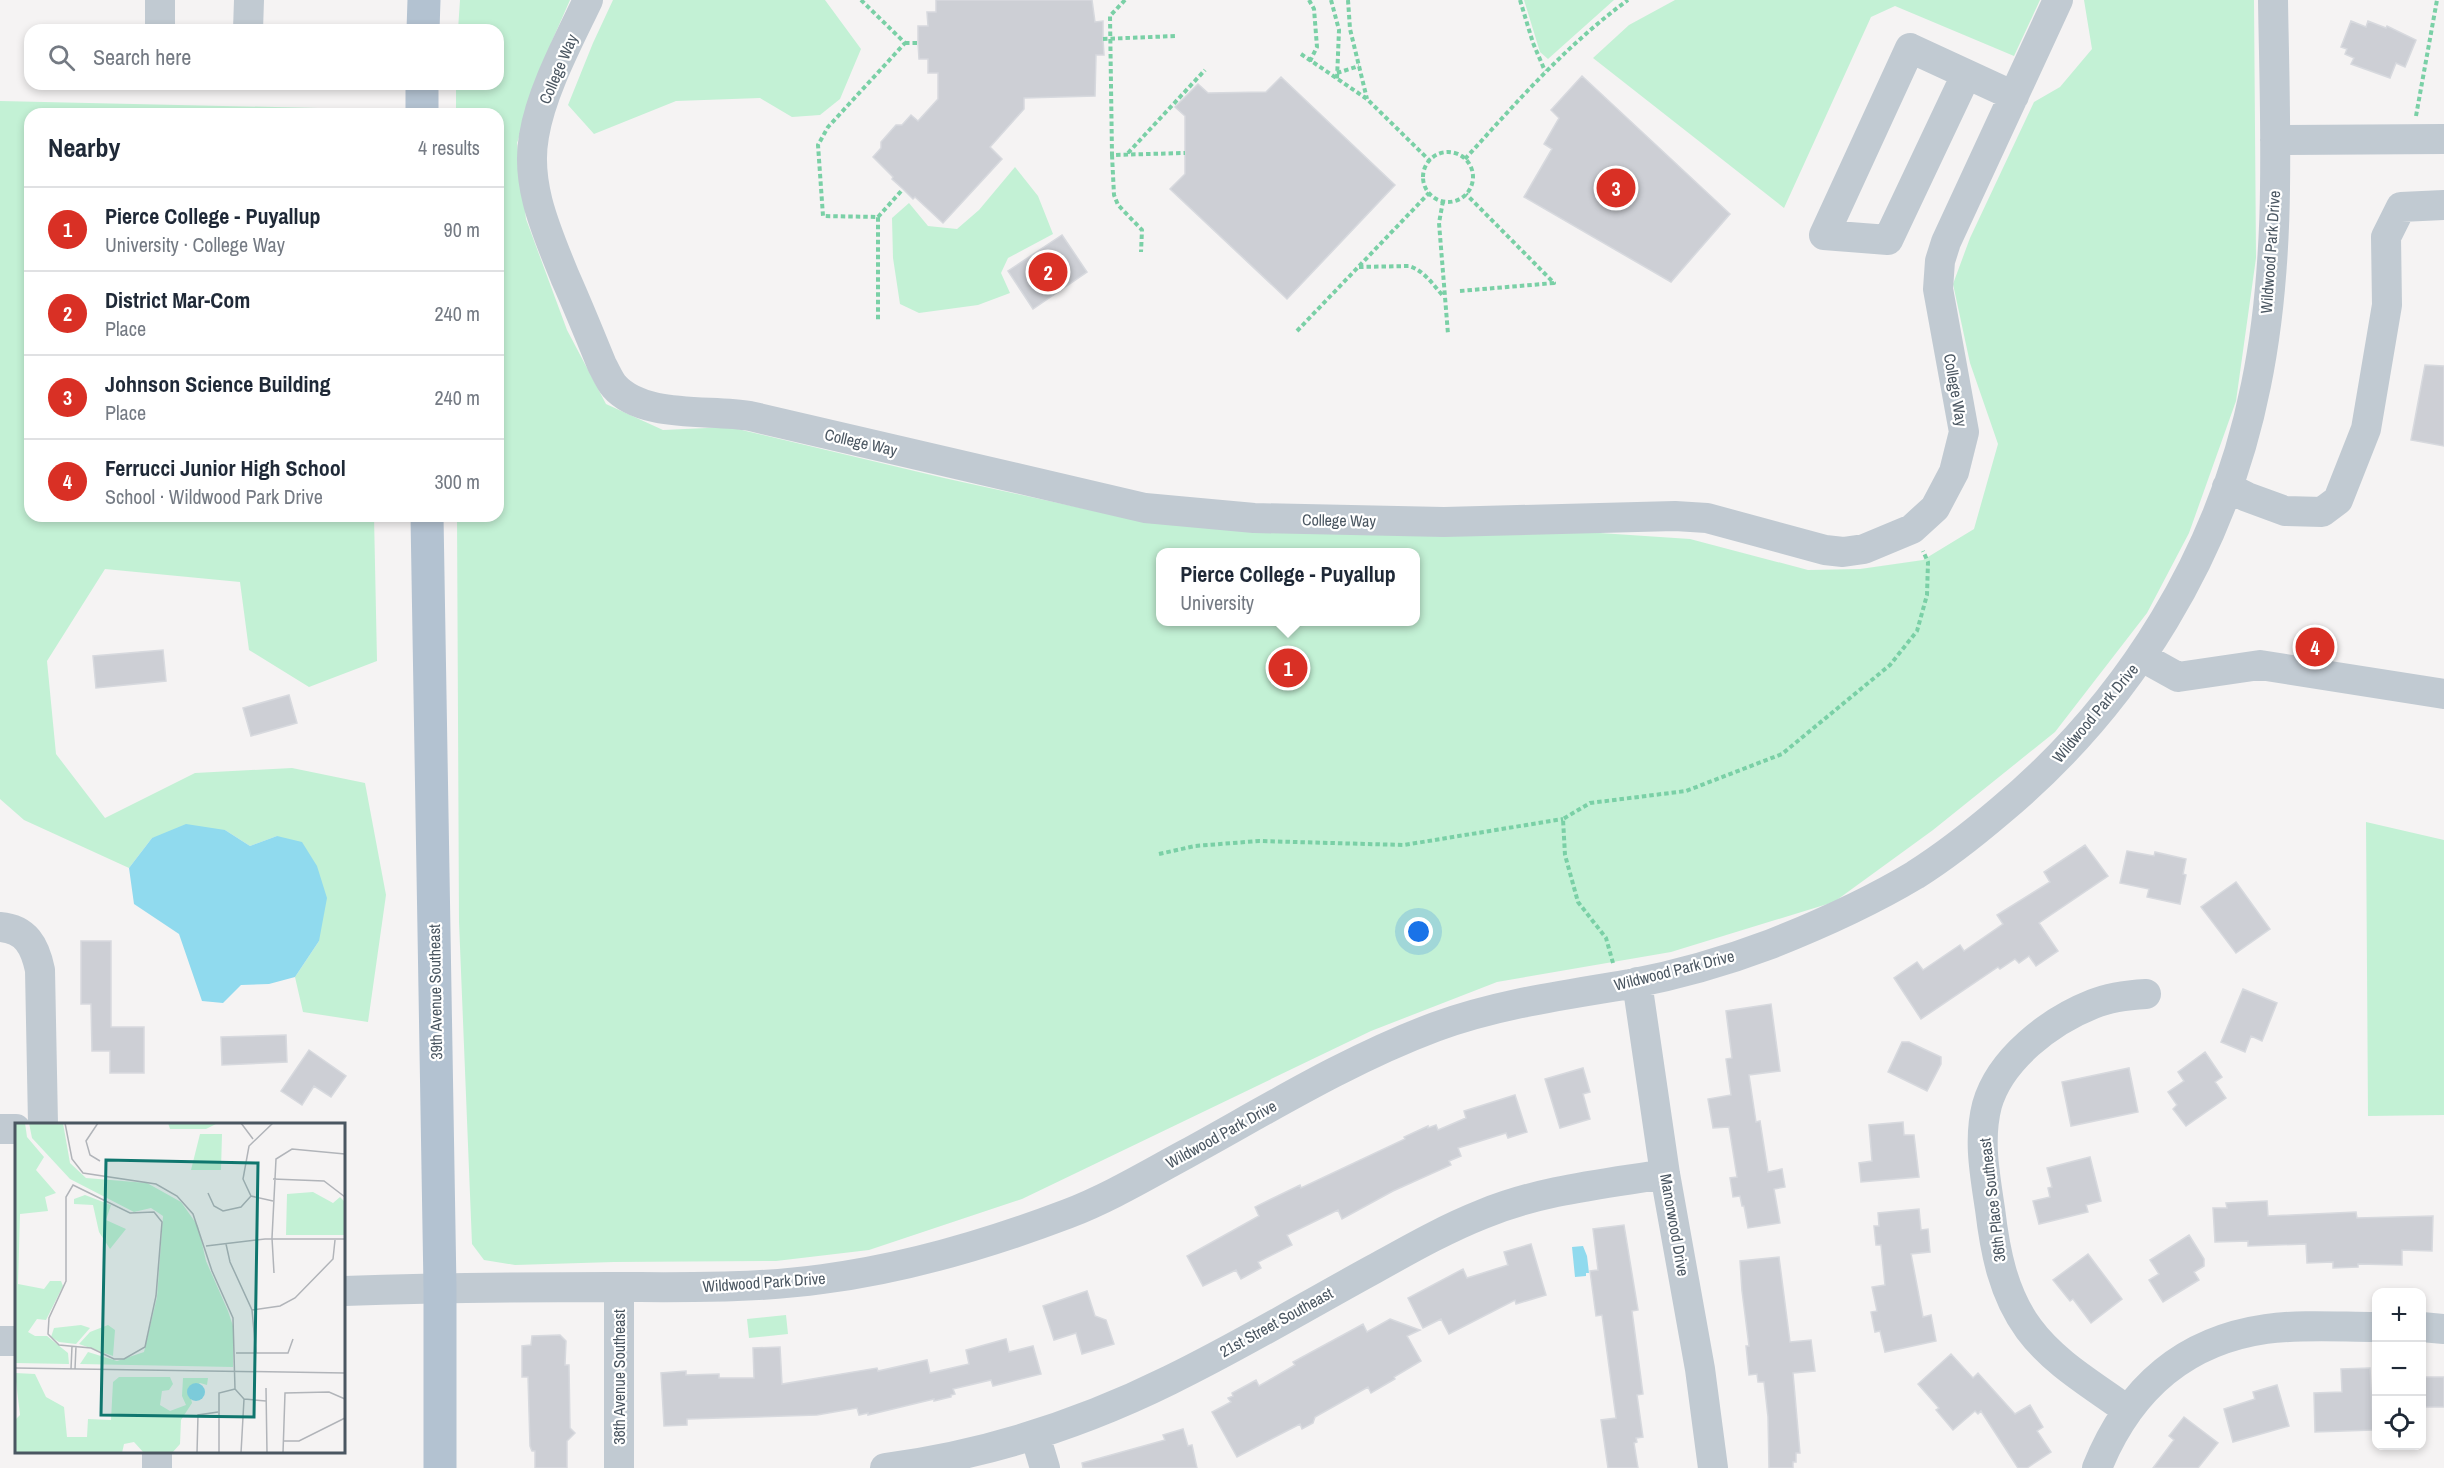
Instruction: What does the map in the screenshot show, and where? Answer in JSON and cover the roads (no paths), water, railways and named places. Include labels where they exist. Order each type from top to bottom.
[{"type":"main road","points":[[423,24],[424,0]]},
{"type":"main road","points":[[422,90],[422,108]]},
{"type":"main road","name":"39th Avenue Southeast","points":[[427,522],[440,1288],[440,1468]]},
{"type":"street","points":[[160,0],[160,24]]},
{"type":"street","points":[[248,24],[249,0]]},
{"type":"street","name":"College Way","points":[[588,0],[565,48],[539,114],[534,136],[533,166],[539,213],[602,365],[614,385],[638,403],[674,411],[720,412],[750,416],[1145,508],[1254,518],[1456,521],[1650,515],[1707,518],[1825,550],[1843,552],[1864,549],[1912,529],[1935,508],[1946,491],[1964,432],[1938,289],[1940,261],[1946,242],[2058,0]]},
{"type":"street","name":"Wildwood Park Drive","points":[[345,1291],[440,1288],[711,1287],[826,1279],[956,1252],[1073,1212],[1115,1193],[1335,1070],[1396,1042],[1486,1011],[1570,992],[1628,984],[1715,962],[1770,944],[1841,913],[1913,876],[1972,835],[2022,793],[2066,749],[2118,689],[2142,657],[2184,586],[2216,518],[2247,427],[2263,343],[2275,201],[2273,0]]},
{"type":"street","points":[[1966,75],[1888,240],[1824,235],[1910,48],[2014,96]]},
{"type":"street","points":[[2275,140],[2444,139]]},
{"type":"street","points":[[2227,487],[2285,511],[2322,512],[2338,500],[2366,429],[2387,305],[2386,237],[2401,207],[2444,205]]},
{"type":"street","points":[[2142,657],[2178,677],[2260,665],[2444,694]]},
{"type":"street","points":[[0,927],[17,930],[26,936],[38,959],[43,1123]]},
{"type":"street","name":"Manorwood Drive","points":[[1628,984],[1700,1369],[1713,1468]]},
{"type":"street","name":"36th Place Southeast","points":[[2127,1410],[2052,1355],[2029,1329],[2015,1306],[1998,1265],[1982,1143],[1988,1104],[1995,1087],[2007,1067],[2021,1052],[2072,1013],[2093,1003],[2122,995],[2146,994]]},
{"type":"street","name":"21st Street Southeast","points":[[885,1468],[943,1458],[1035,1435],[1128,1400],[1172,1380],[1420,1243],[1486,1213],[1554,1192],[1665,1174]]},
{"type":"street","name":"38th Avenue Southeast","points":[[619,1287],[619,1468]]},
{"type":"street","points":[[2097,1468],[2112,1435],[2127,1410],[2169,1367],[2187,1354],[2226,1338],[2256,1331],[2288,1327],[2372,1327]]},
{"type":"street","points":[[2426,1327],[2444,1329]]},
{"type":"street","points":[[1035,1435],[1045,1468]]},
{"type":"water","points":[[186,824],[225,830],[250,846],[277,836],[302,842],[317,866],[327,898],[319,941],[295,977],[269,984],[241,985],[223,1003],[202,1001],[179,934],[134,904],[129,868],[152,838]]},
{"type":"water","points":[[1583,1246],[1589,1273],[1586,1273],[1586,1276],[1575,1277],[1572,1247]]},
{"type":"place","name":"Johnson Science Building","points":[[1616,188]]},
{"type":"place","name":"District Mar-Com","points":[[1048,272]]},
{"type":"place","name":"Ferrucci Junior High School","points":[[2315,647]]},
{"type":"place","name":"Pierce College - Puyallup","points":[[1288,668]]}]
